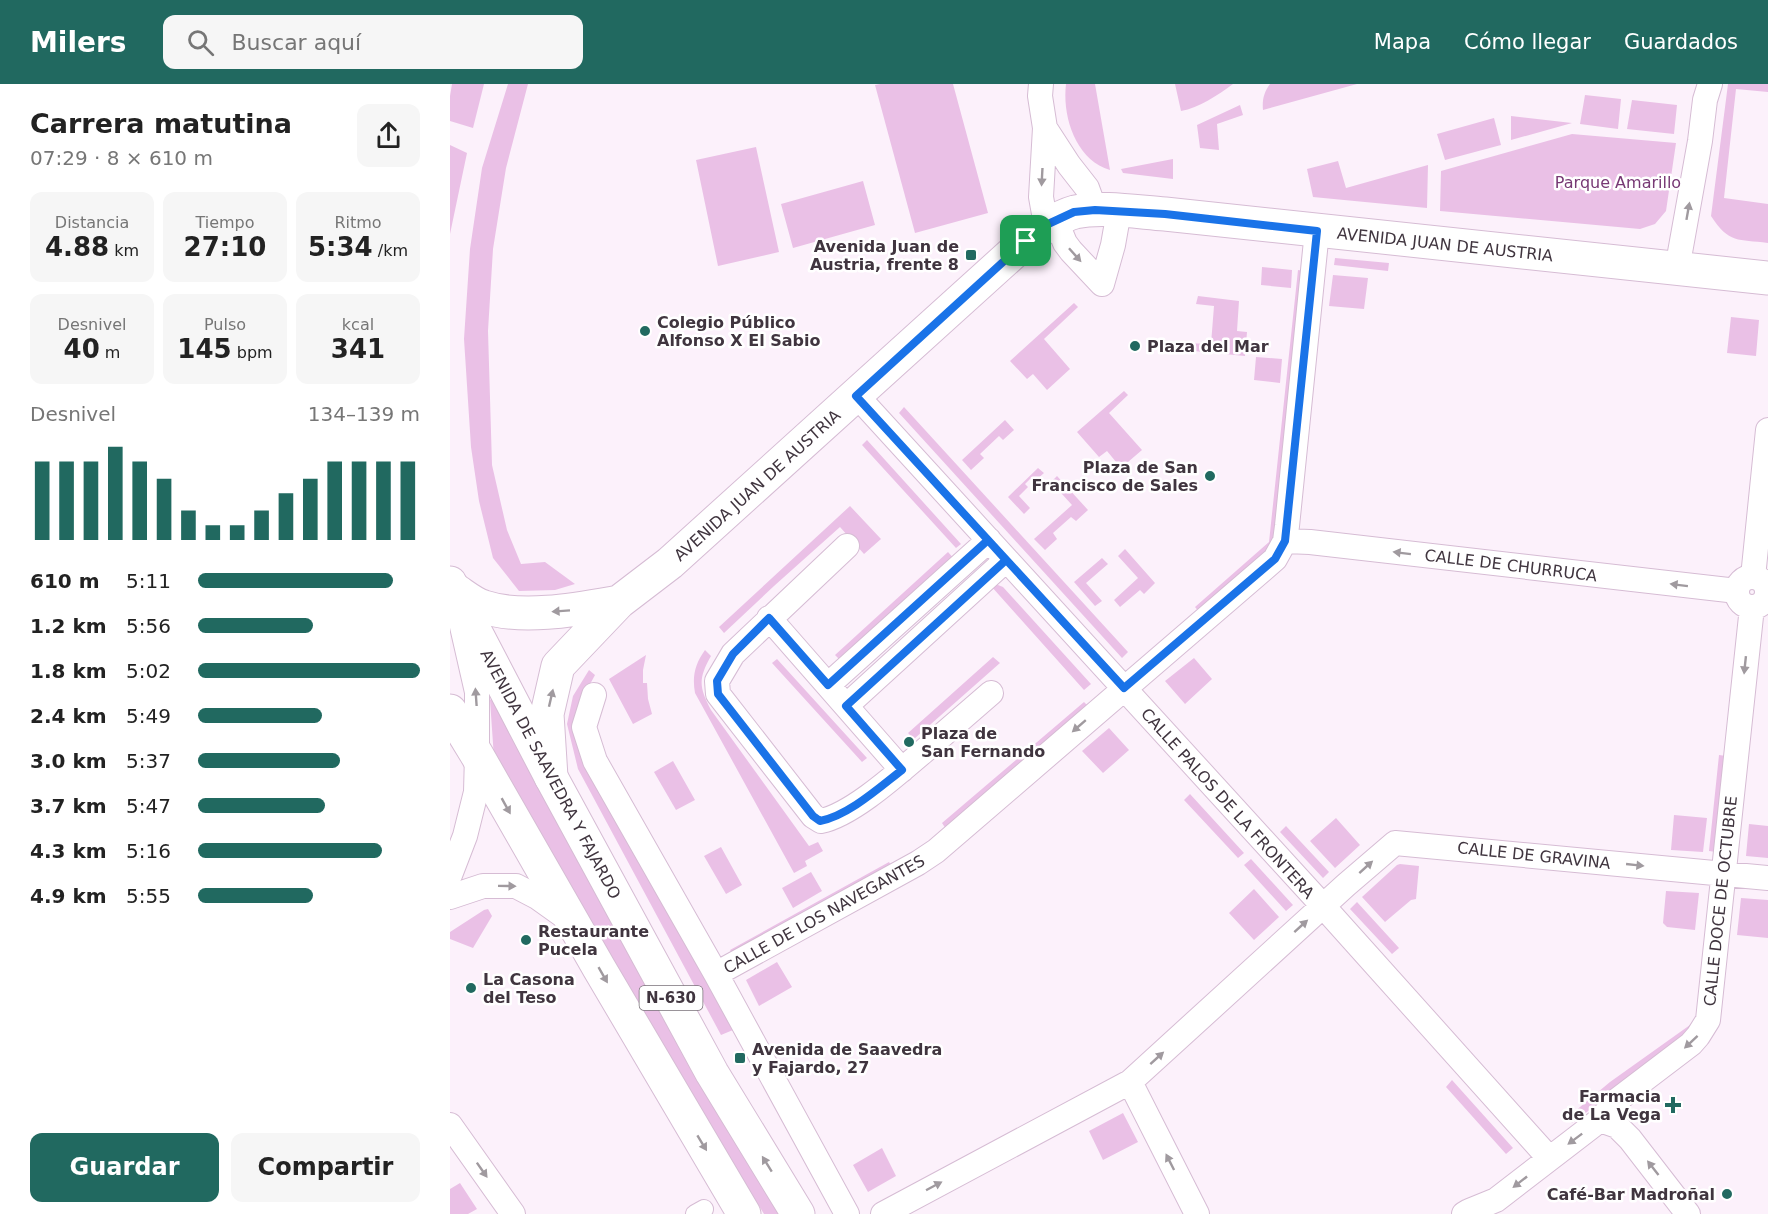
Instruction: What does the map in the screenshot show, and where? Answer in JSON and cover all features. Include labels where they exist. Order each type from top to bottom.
[{"type":"main road","name":"AVENIDA JUAN DE AUSTRIA","points":[[552,777],[547,714],[558,666],[619,602],[670,563],[1026,241],[1051,223],[1074,212],[1165,214],[1768,278]]},
{"type":"main road","name":"AVENIDA JUAN DE AUSTRIA","points":[[451,585],[483,607],[511,613],[567,611],[619,602]]},
{"type":"main road","name":"AVENIDA DE SAAVEDRA Y FAJARDO","points":[[451,585],[712,1072],[798,1214]]},
{"type":"main road","name":"N-630","points":[[450,711],[744,1214]]},
{"type":"street","points":[[1041,84],[1040,96],[1045,128],[1041,197],[1051,223],[1065,243],[1102,284],[1113,245],[1107,211],[1069,165],[1045,128]]},
{"type":"street","points":[[1677,269],[1705,100],[1710,84]]},
{"type":"street","points":[[1285,541],[1317,231]]},
{"type":"street","name":"CALLE PALOS DE LA FRONTERA","points":[[856,396],[1323,906],[1549,1158]]},
{"type":"street","name":"CALLE DOCE DE OCTUBRE","points":[[1464,1214],[1494,1207],[1549,1158],[1600,1120],[1616,1101],[1690,1044],[1708,1020],[1755,593],[1768,430]]},
{"type":"street","points":[[837,695],[988,540]]},
{"type":"street","name":"CALLE DE CHURRUCA","points":[[1285,541],[1755,593]]},
{"type":"street","name":"CALLE DE LOS NAVEGANTES","points":[[716,974],[927,857],[1275,559],[1285,541]]},
{"type":"street","points":[[847,546],[733,654],[717,681],[718,694],[813,816],[820,821],[828,819],[864,800],[991,693]]},
{"type":"street","points":[[837,695],[1006,560]]},
{"type":"street","points":[[450,875],[465,836],[476,792],[477,755],[477,692],[451,585]]},
{"type":"street","points":[[769,618],[902,770]]},
{"type":"street","points":[[594,695],[584,727],[595,761],[716,974],[847,1214]]},
{"type":"street","name":"CALLE DE GRAVINA","points":[[883,1214],[1130,1082],[1395,843],[1768,878]]},
{"type":"street","points":[[450,897],[483,886],[516,886],[537,897],[573,923]]},
{"type":"street","points":[[1130,1082],[1197,1214]]},
{"type":"street","points":[[1600,1120],[1617,1126],[1630,1139],[1688,1214]]},
{"type":"street","points":[[450,1125],[513,1214]]},
{"type":"green space","points":[[452,84],[484,84],[473,128],[450,121]]},
{"type":"green space","points":[[508,84],[528,84],[506,168],[493,249],[488,331],[492,465],[507,530],[521,564],[545,562],[575,584],[555,590],[519,591],[493,558],[479,501],[471,447],[464,339],[470,249],[482,168]]},
{"type":"green space","points":[[953,84],[988,213],[915,233],[875,85]]},
{"type":"green space","points":[[1066,84],[1095,84],[1110,170],[1098,165],[1088,157],[1074,136],[1066,110]]},
{"type":"green space","points":[[1175,84],[1233,84],[1215,97],[1181,111]]},
{"type":"green space","points":[[1270,84],[1357,84],[1263,110],[1264,96]]},
{"type":"green space","points":[[1728,84],[1768,84],[1768,92],[1736,89],[1724,198],[1768,204],[1768,243],[1729,236],[1711,216]]},
{"type":"green space","points":[[1585,95],[1621,99],[1618,129],[1580,124]]},
{"type":"green space","points":[[1632,100],[1677,105],[1674,134],[1627,129]]},
{"type":"green space","points":[[1240,105],[1243,115],[1217,124],[1219,150],[1200,148],[1197,125]]},
{"type":"green space","points":[[1511,116],[1572,123],[1511,140]]},
{"type":"green space","points":[[1494,118],[1501,145],[1445,160],[1437,134]]},
{"type":"green space","name":"Parque Amarillo","points":[[1572,134],[1676,143],[1666,211],[1655,224],[1640,229],[1440,211],[1441,171]]},
{"type":"green space","points":[[450,145],[467,153],[450,234]]},
{"type":"green space","points":[[756,147],[779,252],[718,266],[696,160]]},
{"type":"green space","points":[[1173,159],[1173,179],[1123,173],[1121,169]]},
{"type":"green space","points":[[1338,161],[1346,188],[1428,165],[1427,208],[1313,197],[1307,169]]},
{"type":"green space","points":[[863,181],[875,225],[793,248],[781,204]]},
{"type":"green space","points":[[1335,258],[1389,263],[1388,271],[1334,265]]},
{"type":"green space","points":[[1262,267],[1292,270],[1291,288],[1261,285]]},
{"type":"green space","points":[[1298,270],[1304,271],[1274,545],[1200,613],[1195,607],[1269,542]]},
{"type":"green space","points":[[1333,275],[1368,278],[1364,309],[1329,306]]},
{"type":"green space","points":[[1198,296],[1239,301],[1237,331],[1247,332],[1245,356],[1183,350],[1184,343],[1211,344],[1214,306],[1196,304]]},
{"type":"green space","points":[[1074,303],[1078,307],[1044,339],[1070,369],[1047,390],[1033,374],[1027,379],[1010,361]]},
{"type":"green space","points":[[1731,317],[1759,320],[1756,356],[1727,353]]},
{"type":"green space","points":[[1256,357],[1282,359],[1280,383],[1254,380]]},
{"type":"green space","points":[[1124,391],[1128,395],[1109,413],[1142,450],[1121,468],[1107,451],[1099,457],[1077,432]]},
{"type":"green space","points":[[904,407],[1128,652],[1122,658],[899,413]]},
{"type":"green space","points":[[1005,420],[1014,430],[1003,440],[999,436],[980,454],[984,458],[971,470],[962,460]]},
{"type":"green space","points":[[867,440],[961,544],[956,548],[862,445]]},
{"type":"green space","points":[[1038,468],[1044,473],[1034,482],[1030,479],[1025,484],[1028,487],[1019,496],[1030,508],[1024,514],[1008,497]]},
{"type":"green space","points":[[1057,476],[1088,510],[1076,521],[1071,517],[1053,533],[1057,539],[1045,550],[1034,539],[1072,505],[1051,482]]},
{"type":"green space","points":[[850,506],[881,539],[864,554],[840,527],[724,633],[719,627]]},
{"type":"green space","points":[[1125,549],[1155,583],[1144,594],[1140,590],[1120,607],[1114,600],[1138,578],[1118,556]]},
{"type":"green space","points":[[948,552],[956,561],[950,567],[946,562],[839,659],[835,655]]},
{"type":"green space","points":[[1102,558],[1108,564],[1086,583],[1102,601],[1095,606],[1074,582]]},
{"type":"green space","points":[[991,586],[1003,587],[1091,684],[1084,690]]},
{"type":"green space","points":[[705,650],[711,656],[702,677],[702,689],[711,710],[809,846],[818,842],[823,851],[805,861],[807,866],[794,873],[695,693],[695,670]]},
{"type":"green space","points":[[646,655],[643,683],[647,683],[652,714],[633,724],[609,679]]},
{"type":"green space","points":[[993,657],[1000,663],[914,739],[908,733]]},
{"type":"green space","points":[[1194,658],[1212,679],[1185,704],[1165,681]]},
{"type":"green space","points":[[777,659],[867,758],[862,762],[772,663]]},
{"type":"green space","points":[[589,670],[595,675],[582,699],[597,782],[733,1030],[721,1035],[578,769],[567,724],[573,696]]},
{"type":"green space","points":[[493,697],[780,1214],[764,1214],[690,1094],[494,758],[490,700]]},
{"type":"green space","points":[[1084,702],[1089,707],[946,829],[942,823]]},
{"type":"green space","points":[[1109,728],[1129,750],[1103,773],[1082,751]]},
{"type":"green space","points":[[1719,755],[1726,756],[1716,852],[1709,851]]},
{"type":"green space","points":[[673,761],[695,800],[676,810],[654,772]]},
{"type":"green space","points":[[1190,794],[1244,853],[1238,858],[1184,800]]},
{"type":"green space","points":[[1674,815],[1707,818],[1703,852],[1671,850]]},
{"type":"green space","points":[[1336,818],[1360,845],[1335,868],[1310,841]]},
{"type":"green space","points":[[1749,824],[1768,826],[1768,858],[1746,856]]},
{"type":"green space","points":[[1286,826],[1329,872],[1323,878],[1280,832]]},
{"type":"green space","points":[[721,847],[742,885],[726,894],[704,856]]},
{"type":"green space","points":[[1251,859],[1293,905],[1286,911],[1244,865]]},
{"type":"green space","points":[[889,862],[892,867],[733,955],[730,950]]},
{"type":"green space","points":[[1400,864],[1419,866],[1416,899],[1411,900],[1385,922],[1362,897]]},
{"type":"green space","points":[[811,872],[822,891],[793,908],[782,888]]},
{"type":"green space","points":[[1254,889],[1279,917],[1254,940],[1229,913]]},
{"type":"green space","points":[[1666,891],[1699,893],[1695,930],[1667,927],[1663,923]]},
{"type":"green space","points":[[1741,898],[1768,900],[1768,938],[1737,935]]},
{"type":"green space","points":[[1357,902],[1399,948],[1392,954],[1350,909]]},
{"type":"green space","points":[[488,909],[492,916],[473,948],[450,939],[450,932]]},
{"type":"green space","points":[[777,962],[792,987],[759,1006],[746,980]]},
{"type":"green space","points":[[1690,1025],[1691,1028],[1684,1040],[1572,1123],[1568,1117],[1610,1082]]},
{"type":"green space","points":[[1452,1080],[1513,1148],[1506,1154],[1446,1087]]},
{"type":"green space","points":[[1123,1113],[1138,1142],[1103,1160],[1089,1131]]},
{"type":"green space","points":[[882,1148],[896,1176],[868,1192],[853,1165]]},
{"type":"green space","points":[[460,1183],[477,1209],[468,1214],[450,1214],[450,1189]]},
{"type":"place","name":"Avenida Juan de Austria, frente 8","points":[[971,255]]},
{"type":"place","name":"Colegio Público Alfonso X El Sabio","points":[[645,331]]},
{"type":"place","name":"Plaza del Mar","points":[[1135,346]]},
{"type":"place","name":"Plaza de San Francisco de Sales","points":[[1210,476]]},
{"type":"place","name":"Plaza de San Fernando","points":[[909,742]]},
{"type":"place","name":"Restaurante Pucela","points":[[526,940]]},
{"type":"place","name":"La Casona del Teso","points":[[471,988]]},
{"type":"place","name":"Avenida de Saavedra y Fajardo, 27","points":[[740,1058]]},
{"type":"place","name":"Farmacia de La Vega","points":[[1673,1105]]},
{"type":"place","name":"Café-Bar Madroñal","points":[[1727,1194]]},
{"type":"route","points":[[1026,241],[856,396],[881,424],[988,540],[1006,560],[846,706],[902,770],[864,800],[820,821],[813,816],[718,694],[717,681],[733,654],[769,618],[828,685],[988,540],[1124,688],[1275,559],[1285,541],[1317,231],[1165,214],[1095,210],[1074,212],[1046,225],[1026,241]]}]
